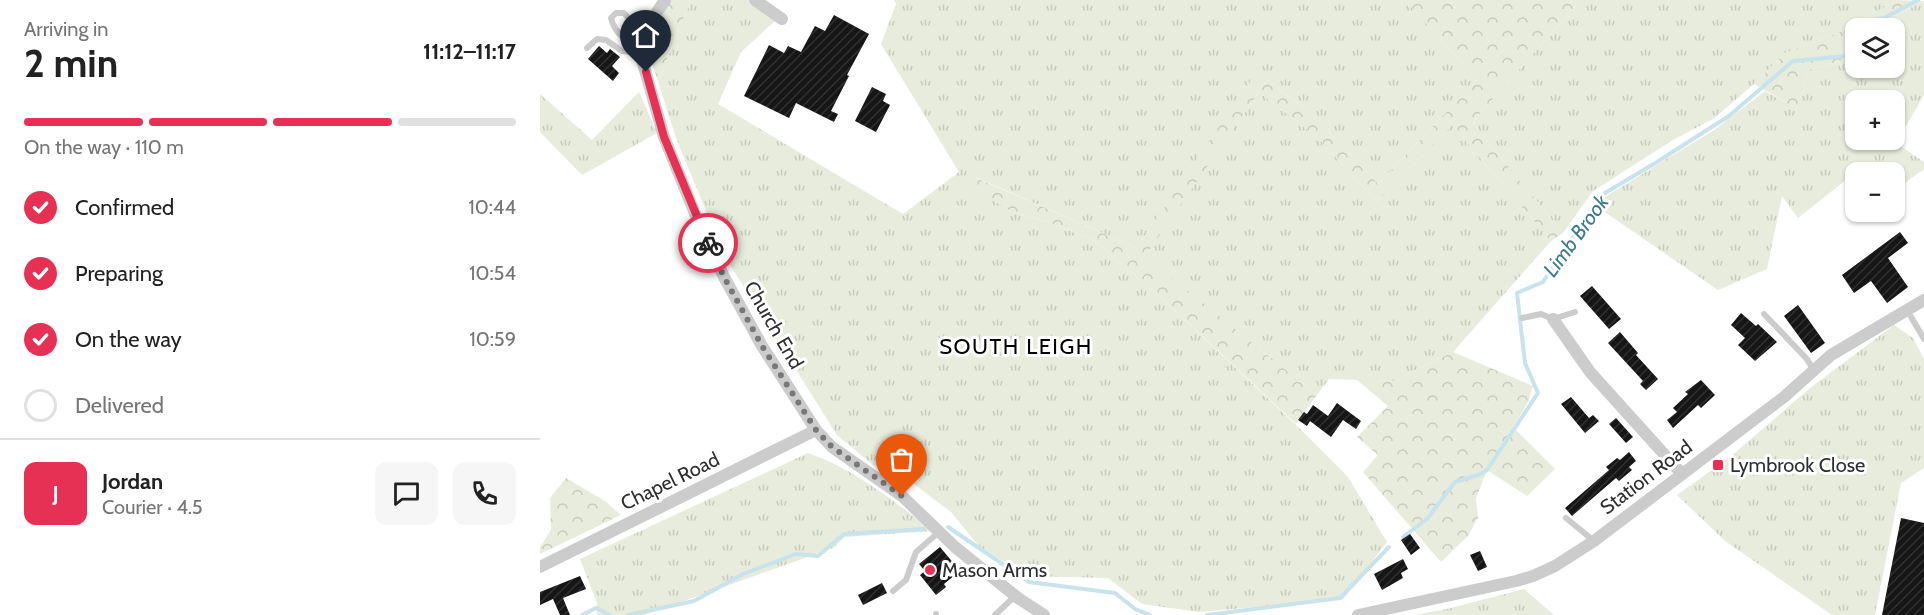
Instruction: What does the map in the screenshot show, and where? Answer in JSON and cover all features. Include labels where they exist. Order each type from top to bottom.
[{"type":"street","points":[[642,44],[665,0]]},
{"type":"street","points":[[755,0],[782,19]]},
{"type":"street","name":"Church End","points":[[642,44],[664,137],[698,221],[724,277],[762,346],[816,430]]},
{"type":"street","name":"Station Road","points":[[1358,615],[1452,596],[1533,576],[1555,566],[1594,541],[1775,404],[1831,355],[1924,300]]},
{"type":"street","points":[[1553,319],[1590,372],[1682,474]]},
{"type":"street","points":[[816,430],[832,447],[902,496],[955,547],[1015,596],[1044,615]]},
{"type":"street","name":"Chapel Road","points":[[540,567],[816,430]]},
{"type":"lane","points":[[616,13],[624,13],[642,44],[633,44],[620,35],[612,25],[611,18],[616,13]]},
{"type":"lane","points":[[586,48],[597,39],[606,40],[622,51],[642,44]]},
{"type":"lane","points":[[1907,310],[1924,339]]},
{"type":"lane","points":[[1522,318],[1541,314],[1553,319],[1575,312]]},
{"type":"lane","points":[[1764,314],[1806,358],[1814,370]]},
{"type":"lane","points":[[1566,518],[1594,541]]},
{"type":"lane","points":[[894,591],[906,579],[916,552],[939,531]]},
{"type":"lane","points":[[995,615],[1015,596]]},
{"type":"green space","points":[[671,0],[691,0],[658,81],[646,46],[661,12]]},
{"type":"green space","points":[[691,0],[749,0],[776,20],[741,52],[718,104],[903,214],[959,172],[881,44],[896,4],[894,0],[1405,0],[1477,80],[1378,184],[1314,116],[1267,80],[1263,86],[1253,78],[1136,249],[975,177],[1013,212],[1048,222],[1095,241],[1156,293],[1348,477],[1387,542],[1343,599],[1199,612],[1142,604],[1108,578],[1027,576],[979,546],[951,512],[910,481],[873,465],[837,435],[725,257],[676,138],[658,81]]},
{"type":"green space","points":[[1405,0],[1581,0],[1474,120],[1475,126],[1563,233],[1551,241],[1452,125],[1377,202],[1317,137],[1259,92],[1145,256],[1317,395],[1296,424],[1156,293],[1095,241],[1048,222],[1013,212],[967,187],[974,177],[1136,249],[1253,77],[1263,86],[1267,80],[1314,116],[1378,184],[1477,80]]},
{"type":"green space","points":[[1581,0],[1897,0],[1865,18],[1845,18],[1845,29],[1785,53],[1754,84],[1713,119],[1673,140],[1593,191],[1563,233],[1475,126],[1474,120]]},
{"type":"green space","points":[[1897,0],[1924,1],[1889,18],[1865,18]]},
{"type":"green space","points":[[1924,1],[1924,95],[1905,128],[1905,90],[1845,90],[1845,150],[1905,149],[1924,162],[1924,169],[1905,183],[1905,162],[1845,162],[1845,181],[1798,218],[1782,196],[1767,269],[1718,290],[1593,204],[1714,130],[1765,91],[1797,109],[1808,70],[1840,61],[1845,56],[1845,78],[1905,78],[1905,18],[1889,18]]},
{"type":"green space","points":[[1845,29],[1845,56],[1840,61],[1808,70],[1797,109],[1754,84],[1785,53]]},
{"type":"green space","points":[[639,92],[657,133],[582,175],[540,132],[540,94],[592,140]]},
{"type":"green space","points":[[1259,92],[1317,137],[1377,202],[1452,125],[1551,241],[1453,352],[1393,381],[1329,379],[1317,395],[1144,256]]},
{"type":"green space","points":[[1894,325],[1913,338],[1924,359],[1924,468],[1901,483],[1875,615],[1832,615],[1725,541],[1677,495],[1730,457],[1810,388]]},
{"type":"green space","points":[[1453,352],[1533,386],[1528,402],[1495,458],[1515,429],[1555,469],[1527,496],[1487,470],[1476,498],[1478,518],[1468,536],[1441,562],[1363,472],[1378,455],[1357,437],[1388,406],[1356,379],[1393,381]]},
{"type":"green space","points":[[808,453],[858,477],[934,531],[845,537],[833,548],[645,615],[597,615],[597,603],[580,559]]},
{"type":"green space","points":[[566,478],[605,501],[621,515],[540,554],[540,547],[551,530],[550,498]]},
{"type":"green space","points":[[1524,589],[1554,615],[1415,615],[1451,608]]},
{"type":"building","points":[[834,15],[869,34],[831,111],[838,114],[834,122],[796,103],[789,118],[744,96],[769,45],[784,53],[788,46],[801,52],[815,26],[825,31]]},
{"type":"building","points":[[599,46],[607,53],[610,49],[620,57],[612,66],[619,73],[613,81],[588,59]]},
{"type":"building","points":[[872,87],[886,94],[883,101],[890,105],[876,132],[855,121]]},
{"type":"building","points":[[1900,232],[1908,243],[1888,258],[1908,287],[1887,303],[1871,281],[1854,293],[1842,275]]},
{"type":"building","points":[[1592,286],[1621,319],[1609,329],[1580,296]]},
{"type":"building","points":[[1798,305],[1825,343],[1811,353],[1784,316]]},
{"type":"building","points":[[1741,313],[1756,326],[1758,324],[1777,342],[1755,361],[1738,345],[1745,338],[1731,325]]},
{"type":"building","points":[[1620,332],[1638,353],[1636,355],[1658,379],[1646,390],[1640,384],[1643,381],[1608,343]]},
{"type":"building","points":[[1701,380],[1715,395],[1701,408],[1698,405],[1673,428],[1667,420],[1677,412],[1673,408],[1688,394],[1685,392]]},
{"type":"building","points":[[1571,397],[1589,418],[1593,415],[1599,421],[1585,433],[1561,404]]},
{"type":"building","points":[[1337,403],[1361,421],[1356,429],[1343,420],[1331,437],[1310,421],[1307,426],[1298,420],[1304,412],[1307,414],[1313,405],[1328,416]]},
{"type":"building","points":[[1616,418],[1633,437],[1626,443],[1609,424]]},
{"type":"building","points":[[1629,452],[1636,461],[1629,467],[1632,470],[1619,481],[1616,478],[1572,516],[1565,508],[1609,470],[1606,467]]},
{"type":"building","points":[[1901,518],[1924,523],[1924,615],[1882,615]]},
{"type":"building","points":[[1410,534],[1420,548],[1411,555],[1401,540]]},
{"type":"building","points":[[940,547],[960,571],[944,584],[946,587],[936,595],[920,575],[925,571],[919,564]]},
{"type":"building","points":[[1480,551],[1487,567],[1478,571],[1470,555]]},
{"type":"building","points":[[1403,559],[1408,569],[1401,573],[1403,578],[1382,590],[1374,574]]},
{"type":"building","points":[[580,576],[586,589],[563,598],[570,615],[560,615],[553,599],[540,605],[540,592]]},
{"type":"building","points":[[882,583],[887,593],[863,605],[858,595]]},
{"type":"waterway","name":"Limb Brook","points":[[1884,18],[1918,0]]},
{"type":"waterway","name":"Limb Brook","points":[[1403,537],[1427,519],[1455,482],[1487,470],[1538,393],[1525,363],[1517,293],[1543,282],[1600,196],[1729,116],[1793,61],[1845,56]]},
{"type":"waterway","name":"Limb Brook","points":[[948,527],[1029,582],[1115,593],[1135,609],[1150,615]]},
{"type":"waterway","name":"Limb Brook","points":[[628,615],[694,601],[743,574],[796,554],[818,556],[844,534],[924,529]]},
{"type":"waterway","name":"Limb Brook","points":[[1207,615],[1340,598],[1389,547]]},
{"type":"waterway","name":"Limb Brook","points":[[582,615],[596,608],[610,615]]},
{"type":"way so far","points":[[708,243],[762,346],[816,430],[832,447],[902,496]]},
{"type":"place","name":"Lymbrook Close","points":[[1718,465]]},
{"type":"place","name":"Mason Arms","points":[[930,570]]},
{"type":"district","name":"SOUTH LEIGH","points":[[1016,346]]},
{"type":"route","points":[[646,72],[664,137],[708,243]]}]
